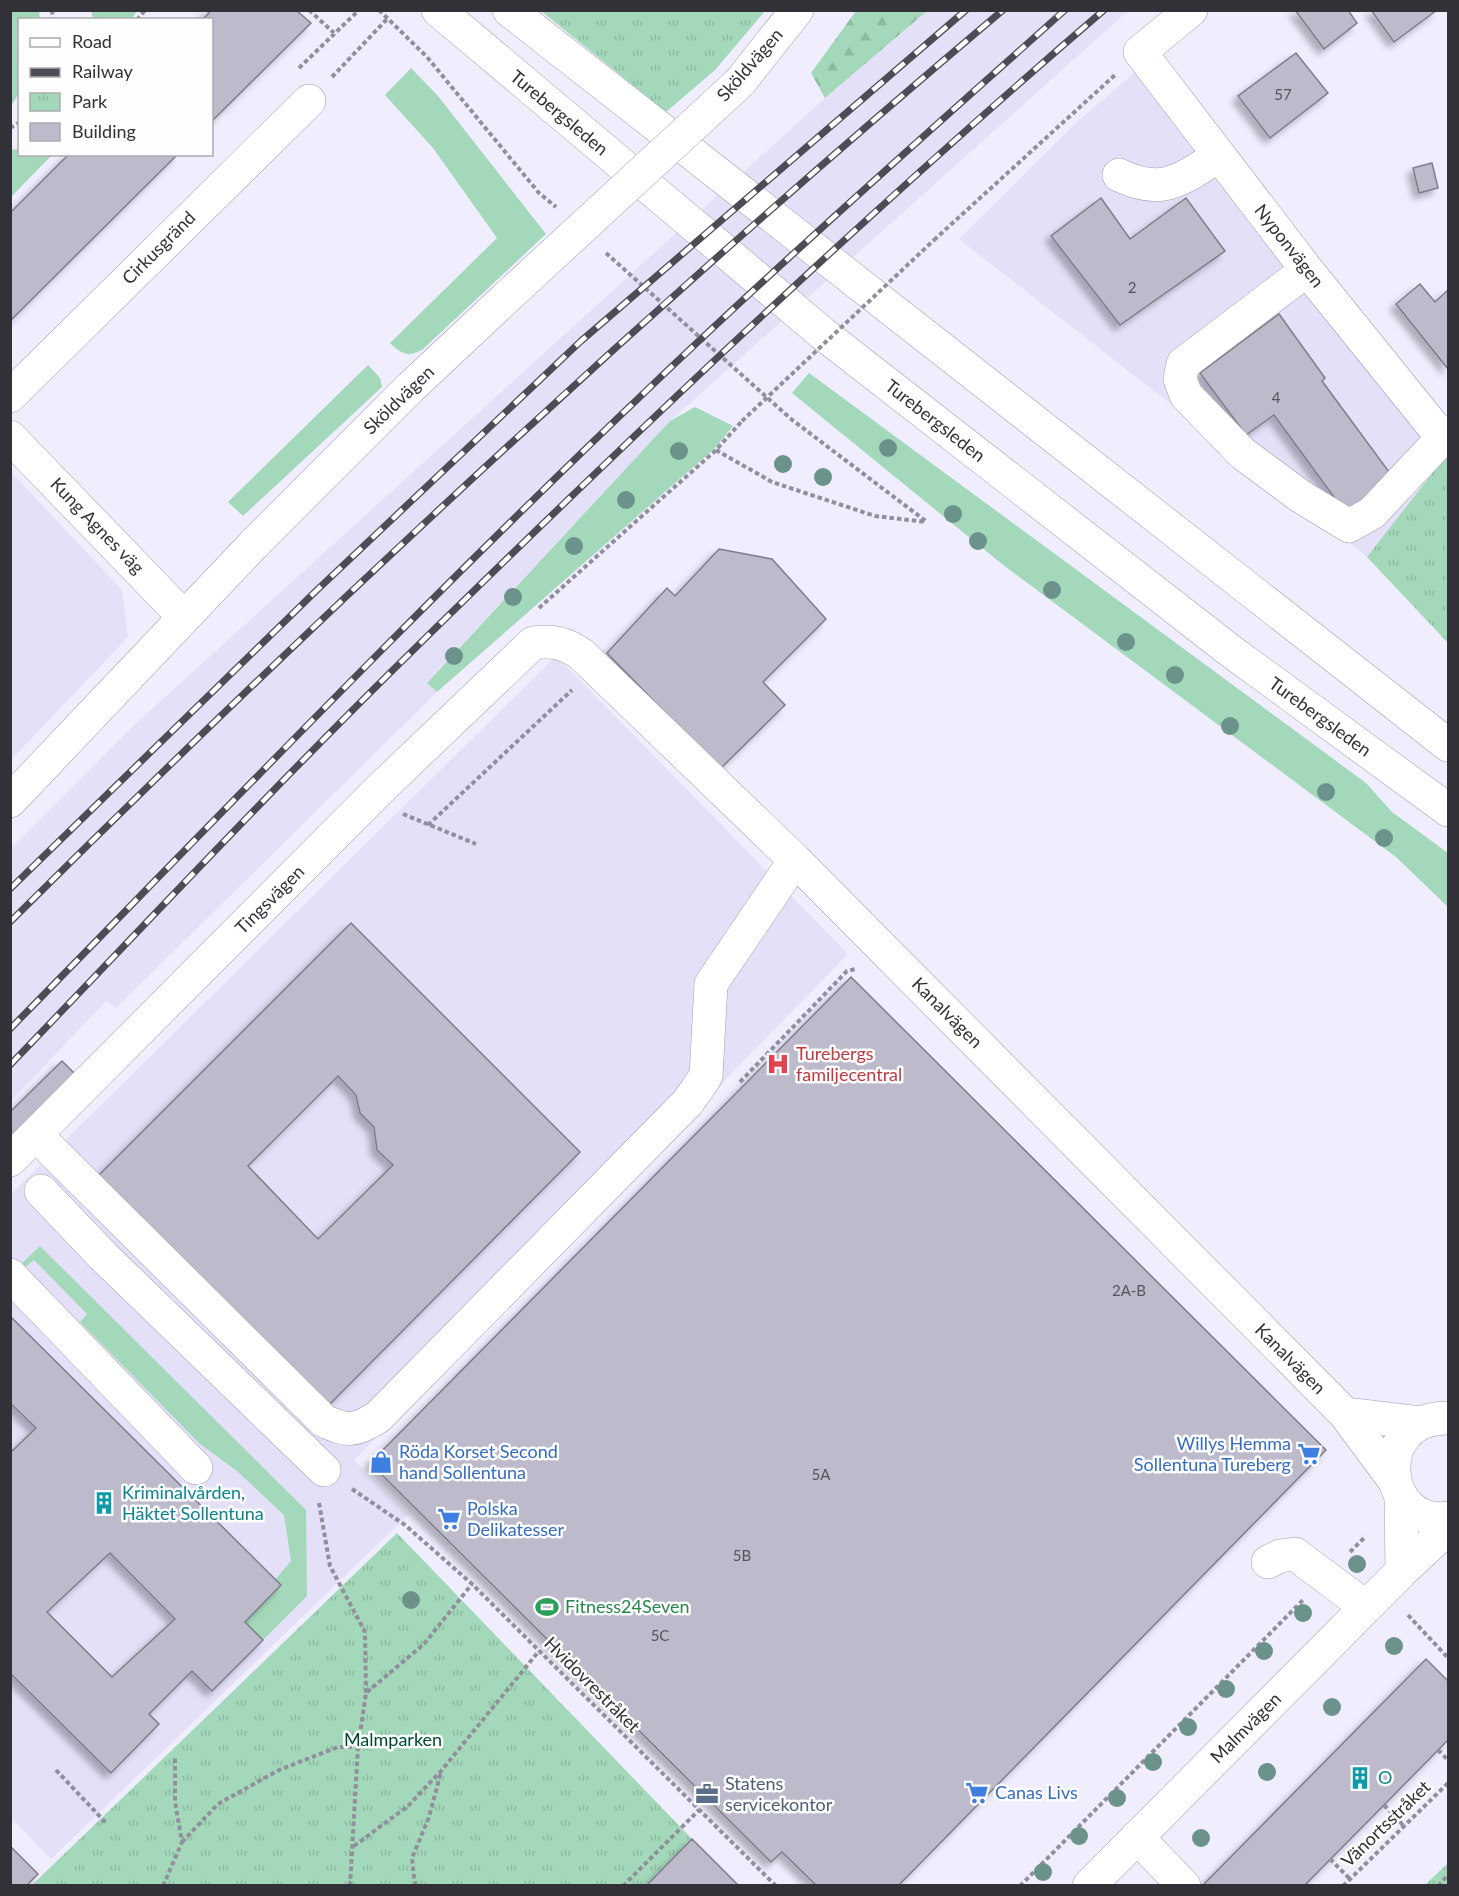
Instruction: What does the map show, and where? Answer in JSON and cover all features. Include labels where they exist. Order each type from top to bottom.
[{"type":"street","name":"Turebergsleden","points":[[438,10],[822,333],[1228,649],[1449,810]]},
{"type":"street","points":[[509,10],[1449,745]]},
{"type":"street","name":"Sköldvägen","points":[[10,801],[183,616],[411,387],[740,82],[797,10]]},
{"type":"street","points":[[1140,52],[1191,10]]},
{"type":"street","name":"Nyponvägen","points":[[1140,52],[1307,270],[1445,434]]},
{"type":"street","name":"Cirkusgränd","points":[[10,396],[309,101]]},
{"type":"street","points":[[1119,175],[1136,184],[1163,186],[1186,177],[1218,156]]},
{"type":"street","points":[[1307,270],[1183,364],[1180,379],[1186,395],[1242,453],[1300,496],[1349,526],[1372,513],[1445,434]]},
{"type":"street","name":"Kung Agnes väg","points":[[10,437],[183,616]]},
{"type":"street","name":"Kanalvägen","points":[[533,644],[548,641],[566,644],[581,654],[795,860],[1345,1414],[1413,1508],[1428,1516],[1449,1518]]},
{"type":"street","name":"Tingsvägen","points":[[10,1160],[380,789],[533,644]]},
{"type":"street","points":[[36,1135],[324,1421],[342,1429],[359,1429],[378,1418],[688,1102],[706,1076],[711,984],[795,860]]},
{"type":"street","points":[[41,1191],[103,1256],[324,1470]]},
{"type":"street","points":[[10,1275],[196,1468]]},
{"type":"street","points":[[1345,1414],[1438,1418]]},
{"type":"street","points":[[1402,1571],[1397,1488],[1393,1463],[1398,1447],[1407,1433],[1438,1418]]},
{"type":"street","name":"Malmvägen","points":[[1089,1886],[1402,1571],[1449,1528]]},
{"type":"street","points":[[1268,1562],[1280,1556],[1295,1554],[1366,1607]]},
{"type":"street","points":[[1137,1837],[1184,1886]]},
{"type":"path","points":[[309,10],[334,33],[359,10]]},
{"type":"path","points":[[379,10],[427,57],[539,193],[564,215]]},
{"type":"path","points":[[309,101],[388,18]]},
{"type":"path","points":[[742,421],[934,240],[1140,52]]},
{"type":"path","points":[[599,246],[791,419],[927,522],[874,516],[772,482],[716,450]]},
{"type":"path","points":[[428,825],[574,688],[567,682]]},
{"type":"path","points":[[402,813],[476,844]]},
{"type":"path","points":[[735,1088],[847,971],[857,969]]},
{"type":"path","points":[[324,1470],[319,1499],[321,1524],[330,1566],[365,1632],[366,1693],[358,1747],[350,1886]]},
{"type":"path","name":"Hvidovrestråket","points":[[324,1470],[405,1525],[471,1584],[776,1886]]},
{"type":"path","points":[[1020,1886],[1326,1576]]},
{"type":"path","points":[[366,1693],[424,1644],[471,1584]]},
{"type":"path","points":[[1400,1607],[1449,1658]]},
{"type":"path","points":[[353,1846],[408,1806],[441,1771],[539,1651]]},
{"type":"path","points":[[163,1886],[182,1842],[218,1804],[279,1770],[338,1747],[358,1747]]},
{"type":"path","points":[[1438,1750],[1449,1760]]},
{"type":"path","points":[[175,1757],[175,1802],[182,1842]]},
{"type":"path","points":[[56,1770],[107,1824]]},
{"type":"path","points":[[415,1886],[412,1858],[429,1817],[441,1771]]},
{"type":"path","name":"Vänortsstråket","points":[[1343,1886],[1449,1783]]},
{"type":"path","points":[[1384,1805],[1404,1826]]},
{"type":"path","points":[[624,1886],[699,1810]]},
{"type":"path","points":[[1330,1859],[1350,1879]]},
{"type":"path","points":[[1438,1886],[1449,1875]]},
{"type":"shaded area","points":[[927,11],[1128,11],[670,421],[427,682],[437,692],[116,1008],[106,1001],[11,1101],[11,848],[132,727],[825,98]]},
{"type":"shaded area","points":[[1141,67],[1446,455],[1367,557],[959,239],[1076,123]]},
{"type":"shaded area","points":[[11,472],[122,590],[128,637],[11,760]]},
{"type":"shaded area","points":[[556,656],[848,954],[354,1460],[409,1514],[51,1859],[11,1818],[11,1194]]},
{"type":"green space","points":[[11,10],[39,11],[40,18],[18,18],[18,95],[11,106]]},
{"type":"green space","points":[[91,10],[137,11],[132,18],[93,18]]},
{"type":"green space","points":[[765,10],[715,70],[666,112],[541,11]]},
{"type":"green space","points":[[856,11],[927,11],[825,98],[811,73]]},
{"type":"green space","points":[[411,68],[438,96],[546,234],[423,349],[405,354],[390,343],[497,238],[433,148],[385,95]]},
{"type":"green space","points":[[18,149],[18,156],[51,156],[11,197],[11,150]]},
{"type":"green space","points":[[368,365],[380,378],[382,387],[243,516],[228,502]]},
{"type":"green space","points":[[809,373],[1366,783],[1392,812],[1448,853],[1448,907],[1396,857],[1002,564],[792,393]]},
{"type":"green space","points":[[695,407],[733,426],[715,448],[437,692],[427,683],[670,421]]},
{"type":"green space","points":[[1448,453],[1448,643],[1367,557]]},
{"type":"green space","points":[[40,1246],[306,1510],[307,1596],[263,1640],[245,1622],[281,1586],[275,1580],[291,1561],[284,1515],[238,1472],[199,1443],[80,1322],[87,1314],[34,1260],[23,1269],[19,1266]]},
{"type":"green space","name":"Malmparken","points":[[397,1533],[692,1839],[646,1885],[31,1886]]},
{"type":"green space","points":[[1448,1863],[1448,1885],[1425,1885]]},
{"type":"building","points":[[206,10],[296,10],[311,23],[213,120],[213,18],[204,18],[209,13]]},
{"type":"building","points":[[1295,10],[1348,10],[1357,23],[1324,49]]},
{"type":"building","points":[[1371,10],[1437,10],[1394,42]]},
{"type":"building","points":[[1296,53],[1328,93],[1270,138],[1238,96]]},
{"type":"building","points":[[67,156],[176,156],[10,321],[10,213]]},
{"type":"building","points":[[1432,163],[1438,188],[1419,193],[1413,168]]},
{"type":"building","points":[[1101,198],[1130,239],[1186,198],[1225,251],[1120,325],[1051,236]]},
{"type":"building","points":[[1420,284],[1435,302],[1448,290],[1448,369],[1396,304]]},
{"type":"building","points":[[1279,314],[1325,378],[1322,381],[1395,480],[1347,515],[1274,415],[1246,435],[1200,373]]},
{"type":"building","points":[[719,549],[772,559],[826,619],[763,682],[785,705],[720,769],[607,653],[667,588],[675,596]]},
{"type":"building","points":[[351,923],[580,1152],[329,1405],[99,1175]],"holes":[[[338,1076],[356,1095],[360,1113],[374,1127],[377,1150],[393,1165],[318,1239],[248,1166]]]},
{"type":"building","points":[[851,977],[1326,1450],[898,1886],[817,1886],[782,1852],[771,1862],[370,1463]]},
{"type":"building","points":[[62,1061],[79,1078],[10,1146],[10,1112]]},
{"type":"building","name":"Kriminalvården, Häktet Sollentuna","points":[[10,1316],[281,1585],[245,1622],[263,1640],[212,1691],[192,1671],[149,1714],[159,1724],[111,1773],[10,1673],[10,1453],[36,1428],[10,1403]],"holes":[[[110,1553],[175,1619],[112,1677],[47,1612]]]},
{"type":"building","name":"O","points":[[1426,1659],[1448,1681],[1448,1740],[1384,1805],[1304,1886],[1202,1886]]},
{"type":"building","points":[[692,1839],[739,1886],[646,1886]]},
{"type":"building","points":[[10,1846],[38,1874],[26,1886],[10,1886]]},
{"type":"railway","points":[[10,889],[317,590],[581,341],[966,10]]},
{"type":"railway","points":[[10,922],[251,687],[497,456],[748,230],[1003,10]]},
{"type":"railway","points":[[10,1029],[325,708],[564,470],[749,295],[1065,10]]},
{"type":"railway","points":[[10,1065],[300,764],[571,497],[834,250],[1104,10]]},
{"type":"place","name":"Turebergs familjecentral","points":[[778,1064]]},
{"type":"place","name":"Willys Hemma Sollentuna Tureberg","points":[[1309,1454]]},
{"type":"place","name":"Röda Korset Second hand Sollentuna","points":[[381,1462]]},
{"type":"place","name":"Kriminalvården, Häktet Sollentuna","points":[[104,1503]]},
{"type":"place","name":"Polska Delikatesser","points":[[449,1519]]},
{"type":"place","name":"Fitness24Seven","points":[[547,1607]]},
{"type":"place","name":"O","points":[[1360,1778]]},
{"type":"place","name":"Canas Livs","points":[[977,1793]]},
{"type":"place","name":"Statens servicekontor","points":[[707,1794]]}]
